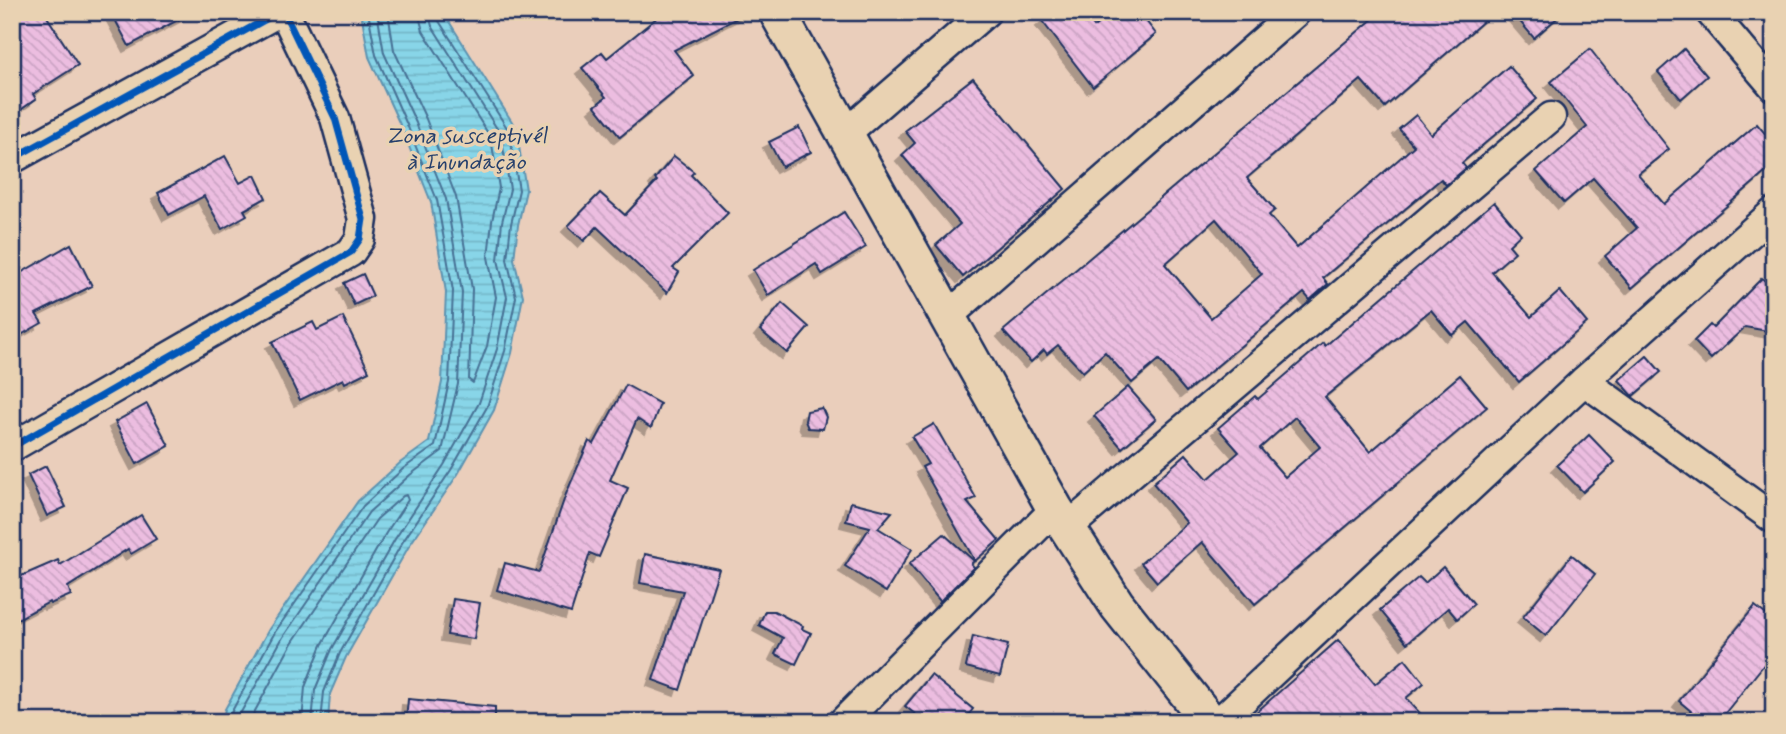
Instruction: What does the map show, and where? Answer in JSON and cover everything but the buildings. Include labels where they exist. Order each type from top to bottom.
[{"type":"main road","points":[[777,12],[1061,518],[1118,605],[1210,722]]},
{"type":"street","points":[[12,159],[282,12],[335,118],[363,219],[360,239],[351,252],[12,447]]},
{"type":"street","points":[[845,134],[986,12]]},
{"type":"street","points":[[947,317],[1296,12]]},
{"type":"street","points":[[1710,12],[1774,87]]},
{"type":"street","points":[[843,722],[1061,518],[1551,117]]},
{"type":"street","points":[[1219,722],[1584,381],[1774,212]]},
{"type":"street","points":[[1584,381],[1774,519]]},
{"type":"water","name":"Zona susceptivél à Inundação","points":[[361,12],[443,12],[516,128],[526,190],[514,259],[523,296],[512,353],[494,410],[458,474],[409,546],[346,657],[330,694],[328,722],[222,722],[225,709],[269,629],[358,501],[400,463],[429,442],[442,382],[446,292],[431,202],[369,57]]},
{"type":"cycle path","points":[[12,159],[279,12]]},
{"type":"cycle path","points":[[12,447],[351,252],[360,239],[363,219],[335,118],[284,12]]}]
